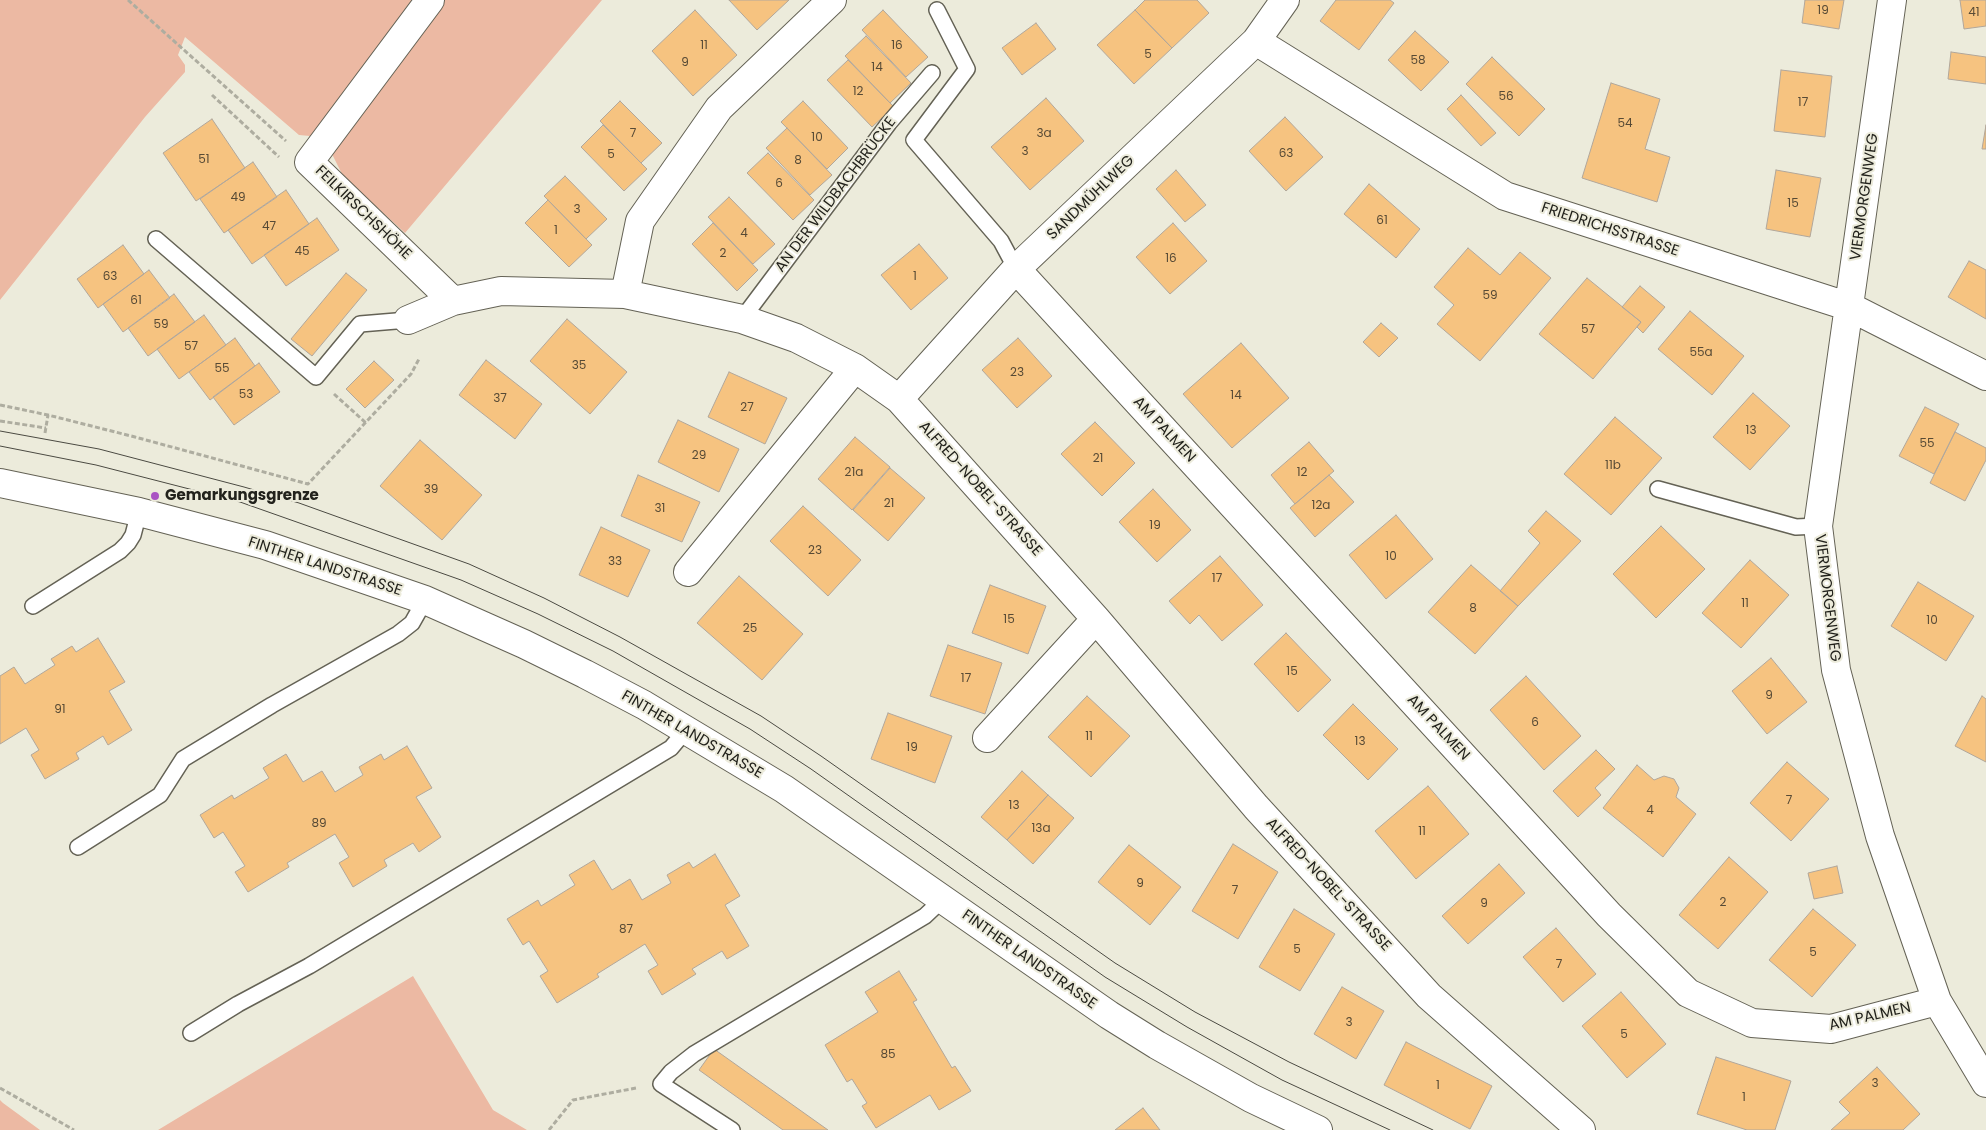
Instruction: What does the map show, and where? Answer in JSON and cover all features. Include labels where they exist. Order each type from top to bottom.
[{"type":"street","name":"FEILKIRSCHSHÖHE","points":[[430,0],[309,162],[453,301]]},
{"type":"street","points":[[625,294],[640,221],[720,108],[832,0]]},
{"type":"street","name":"SANDMÜHLWEG","points":[[898,399],[1016,268],[1256,41],[1285,0]]},
{"type":"street","name":"VIERMORGENWEG","points":[[1892,0],[1818,526],[1836,670],[1880,836],[1937,1001],[1986,1083]]},
{"type":"street","name":"FRIEDRICHSSTRASSE","points":[[1256,41],[1505,196],[1850,307],[1986,376]]},
{"type":"street","name":"AM PALMEN","points":[[1016,268],[1609,914],[1688,993],[1752,1023],[1830,1030],[1937,1001]]},
{"type":"street","name":"ALFRED-NOBEL-STRASSE","points":[[408,320],[453,301],[501,292],[625,294],[742,319],[796,338],[855,368],[898,399],[1096,619],[1256,807],[1429,996],[1581,1130]]},
{"type":"street","points":[[688,572],[855,368]]},
{"type":"street","name":"FINTHER LANDSTRASSE","points":[[0,483],[140,512],[265,545],[425,600],[585,674],[686,730],[784,789],[1109,1015],[1157,1045],[1251,1098],[1318,1130]]},
{"type":"street","points":[[987,738],[1096,619]]},
{"type":"lane","points":[[938,10],[967,69],[914,140],[1001,241],[1016,268]]},
{"type":"lane","name":"AN DER WILDBACHBRÜCKE","points":[[742,319],[889,123],[932,73]]},
{"type":"lane","points":[[156,239],[316,376],[360,324],[408,320]]},
{"type":"lane","points":[[1658,489],[1796,527],[1818,526]]},
{"type":"lane","points":[[33,606],[128,543],[133,535],[140,512]]},
{"type":"lane","points":[[78,846],[160,795],[183,758],[398,634],[412,623],[425,600]]},
{"type":"lane","points":[[191,1033],[238,1004],[309,966],[671,748],[686,730]]},
{"type":"lane","points":[[732,1130],[661,1084],[671,1072],[694,1054],[925,916],[943,900]]},
{"type":"path","points":[[128,0],[309,162]]},
{"type":"path","points":[[0,405],[48,415],[308,484],[411,374],[418,359]]},
{"type":"path","points":[[316,376],[366,422]]},
{"type":"path","points":[[0,421],[46,431],[48,415]]},
{"type":"path","points":[[549,1130],[573,1100],[661,1084]]},
{"type":"path","points":[[0,1088],[74,1130]]},
{"type":"shaded area","points":[[0,0],[602,0],[405,233],[343,176],[331,152],[310,136],[299,135],[185,37],[178,55],[185,65],[185,72],[145,117],[0,300]]},
{"type":"shaded area","points":[[413,976],[493,1110],[527,1130],[158,1130]]},
{"type":"shaded area","points":[[0,1100],[3,1103],[40,1130],[0,1130]]},
{"type":"building","points":[[729,0],[789,0],[757,30]]},
{"type":"building","points":[[1145,0],[1197,0],[1209,13],[1172,48],[1135,10]]},
{"type":"building","points":[[1336,0],[1390,0],[1394,3],[1359,50],[1320,21]]},
{"type":"building","points":[[1805,0],[1844,0],[1839,29],[1802,23]]},
{"type":"building","points":[[1960,0],[1986,0],[1986,26],[1964,29]]},
{"type":"building","points":[[695,10],[737,55],[693,96],[652,51]]},
{"type":"building","points":[[883,10],[928,57],[906,77],[862,30]]},
{"type":"building","points":[[1135,10],[1172,48],[1134,84],[1097,45]]},
{"type":"building","points":[[1036,23],[1056,49],[1022,75],[1002,48]]},
{"type":"building","points":[[1415,31],[1449,62],[1421,91],[1388,60]]},
{"type":"building","points":[[866,36],[911,83],[890,103],[845,56]]},
{"type":"building","points":[[1951,52],[1986,57],[1986,84],[1948,79]]},
{"type":"building","points":[[1492,57],[1545,109],[1519,136],[1466,84]]},
{"type":"building","points":[[848,60],[894,107],[872,127],[827,80]]},
{"type":"building","points":[[1781,70],[1832,76],[1825,137],[1774,131]]},
{"type":"building","points":[[1611,83],[1660,99],[1645,149],[1670,157],[1657,202],[1582,178]]},
{"type":"building","points":[[1461,95],[1496,133],[1481,146],[1447,109]]},
{"type":"building","points":[[1046,98],[1084,141],[1030,190],[991,147]]},
{"type":"building","points":[[620,101],[662,143],[641,163],[600,121]]},
{"type":"building","points":[[803,101],[848,148],[827,169],[781,122]]},
{"type":"building","points":[[1285,117],[1323,157],[1286,191],[1249,151]]},
{"type":"building","points":[[212,119],[245,168],[196,201],[163,153]]},
{"type":"building","points":[[603,125],[647,169],[624,191],[581,147]]},
{"type":"building","points":[[1986,125],[1986,149],[1982,149]]},
{"type":"building","points":[[787,128],[832,175],[810,195],[766,148]]},
{"type":"building","points":[[768,153],[814,200],[793,220],[747,173]]},
{"type":"building","points":[[253,162],[277,197],[224,233],[200,199]]},
{"type":"building","points":[[1176,170],[1206,205],[1185,222],[1156,189]]},
{"type":"building","points":[[1776,170],[1821,178],[1810,237],[1766,229]]},
{"type":"building","points":[[565,176],[607,219],[586,239],[544,196]]},
{"type":"building","points":[[1369,184],[1420,229],[1396,258],[1344,214]]},
{"type":"building","points":[[286,190],[309,224],[252,264],[228,230]]},
{"type":"building","points":[[729,197],[775,244],[753,264],[708,217]]},
{"type":"building","points":[[548,200],[592,245],[569,267],[525,223]]},
{"type":"building","points":[[317,218],[339,250],[286,286],[264,255]]},
{"type":"building","points":[[713,223],[758,270],[737,291],[692,244]]},
{"type":"building","points":[[1173,223],[1207,261],[1170,294],[1136,257]]},
{"type":"building","points":[[919,244],[948,278],[911,310],[881,275]]},
{"type":"building","points":[[123,245],[144,274],[98,308],[77,279]]},
{"type":"building","points":[[1468,248],[1500,275],[1520,252],[1551,278],[1480,361],[1437,324],[1454,305],[1434,287]]},
{"type":"building","points":[[1969,261],[1986,270],[1986,319],[1948,297]]},
{"type":"building","points":[[149,270],[170,298],[123,332],[103,304]]},
{"type":"building","points":[[346,273],[367,290],[312,356],[291,339]]},
{"type":"building","points":[[1587,278],[1641,322],[1593,379],[1539,334]]},
{"type":"building","points":[[1640,286],[1665,307],[1643,333],[1637,327],[1641,322],[1622,307]]},
{"type":"building","points":[[174,294],[195,322],[148,356],[128,328]]},
{"type":"building","points":[[1690,311],[1744,356],[1712,395],[1658,349]]},
{"type":"building","points":[[204,315],[226,345],[179,379],[157,349]]},
{"type":"building","points":[[567,319],[627,372],[590,414],[530,361]]},
{"type":"building","points":[[1381,323],[1398,338],[1379,357],[1363,342]]},
{"type":"building","points":[[235,338],[255,366],[210,400],[189,372]]},
{"type":"building","points":[[1018,338],[1052,376],[1017,408],[982,370]]},
{"type":"building","points":[[1241,343],[1289,398],[1232,448],[1183,394]]},
{"type":"building","points":[[486,360],[542,404],[515,439],[459,395]]},
{"type":"building","points":[[374,361],[394,380],[365,408],[346,389]]},
{"type":"building","points":[[259,363],[280,392],[234,425],[213,397]]},
{"type":"building","points":[[729,372],[787,398],[765,444],[708,417]]},
{"type":"building","points":[[1753,393],[1790,426],[1750,470],[1713,437]]},
{"type":"building","points":[[1925,407],[1959,424],[1934,474],[1899,456]]},
{"type":"building","points":[[1615,417],[1662,458],[1611,515],[1564,474]]},
{"type":"building","points":[[678,420],[739,449],[719,492],[658,462]]},
{"type":"building","points":[[1095,422],[1135,463],[1102,496],[1061,454]]},
{"type":"building","points":[[1955,432],[1986,448],[1986,460],[1965,501],[1930,483]]},
{"type":"building","points":[[855,437],[890,467],[852,510],[818,479]]},
{"type":"building","points":[[420,440],[482,495],[442,540],[380,486]]},
{"type":"building","points":[[1309,442],[1334,471],[1295,504],[1271,475]]},
{"type":"building","points":[[890,468],[925,498],[888,541],[853,510]]},
{"type":"building","points":[[638,475],[700,502],[682,542],[621,516]]},
{"type":"building","points":[[1329,475],[1354,502],[1315,537],[1290,508]]},
{"type":"building","points":[[1153,489],[1191,530],[1157,562],[1119,522]]},
{"type":"building","points":[[803,506],[861,560],[828,596],[770,541]]},
{"type":"building","points":[[1546,511],[1581,541],[1518,606],[1500,591],[1540,543],[1528,531]]},
{"type":"building","points":[[1396,515],[1433,559],[1386,599],[1349,555]]},
{"type":"building","points":[[1661,526],[1705,569],[1656,618],[1613,574]]},
{"type":"building","points":[[601,527],[650,550],[628,597],[579,575]]},
{"type":"building","points":[[1220,556],[1263,605],[1222,641],[1199,615],[1190,624],[1169,601]]},
{"type":"building","points":[[1750,560],[1789,595],[1741,648],[1702,613]]},
{"type":"building","points":[[1471,565],[1518,606],[1475,654],[1428,612]]},
{"type":"building","points":[[739,576],[803,634],[762,680],[697,623]]},
{"type":"building","points":[[1918,582],[1974,616],[1946,661],[1891,626]]},
{"type":"building","points":[[990,585],[1046,606],[1028,654],[972,633]]},
{"type":"building","points":[[1286,633],[1331,680],[1298,712],[1254,664]]},
{"type":"building","points":[[98,638],[125,682],[109,691],[132,730],[108,745],[103,736],[76,753],[79,759],[45,779],[31,755],[39,750],[26,728],[0,744],[0,676],[14,667],[25,684],[55,665],[51,659],[72,646],[76,652]]},
{"type":"building","points":[[948,645],[1002,663],[985,714],[930,696]]},
{"type":"building","points":[[1771,658],[1807,702],[1767,734],[1732,691]]},
{"type":"building","points":[[1526,676],[1581,736],[1544,770],[1490,710]]},
{"type":"building","points":[[1087,696],[1130,736],[1091,777],[1048,737]]},
{"type":"building","points":[[1982,696],[1986,699],[1986,762],[1955,746]]},
{"type":"building","points":[[1353,704],[1398,749],[1368,780],[1323,735]]},
{"type":"building","points":[[888,713],[952,736],[935,783],[871,759]]},
{"type":"building","points":[[407,746],[432,788],[416,797],[441,837],[419,852],[413,843],[384,860],[387,866],[353,887],[339,863],[349,857],[335,834],[287,863],[289,867],[248,892],[235,872],[245,866],[223,832],[214,838],[200,815],[232,795],[234,799],[269,778],[263,768],[286,754],[303,782],[322,771],[335,792],[363,775],[359,767],[381,754],[384,760]]},
{"type":"building","points":[[1596,750],[1615,769],[1595,788],[1601,795],[1578,817],[1553,791]]},
{"type":"building","points":[[1787,762],[1829,799],[1791,841],[1750,803]]},
{"type":"building","points":[[1637,765],[1654,780],[1664,776],[1674,779],[1679,788],[1676,797],[1696,814],[1663,857],[1603,808]]},
{"type":"building","points":[[1022,771],[1048,795],[1007,840],[981,817]]},
{"type":"building","points":[[1428,786],[1469,834],[1416,879],[1375,831]]},
{"type":"building","points":[[1048,795],[1074,818],[1033,864],[1007,840]]},
{"type":"building","points":[[1233,844],[1278,872],[1238,939],[1192,911]]},
{"type":"building","points":[[1129,845],[1181,887],[1150,925],[1098,882]]},
{"type":"building","points":[[715,854],[740,896],[725,905],[749,946],[727,959],[722,951],[692,969],[696,974],[662,995],[648,971],[658,965],[645,944],[597,974],[599,977],[557,1003],[540,976],[548,971],[529,941],[523,945],[507,919],[538,900],[541,906],[575,885],[569,875],[594,860],[612,890],[630,879],[642,900],[671,883],[667,875],[689,862],[693,868]]},
{"type":"building","points":[[1729,857],[1768,892],[1718,949],[1679,915]]},
{"type":"building","points":[[1499,864],[1525,893],[1468,944],[1442,916]]},
{"type":"building","points":[[1837,866],[1843,893],[1814,899],[1808,873]]},
{"type":"building","points":[[1294,909],[1335,934],[1300,991],[1259,967]]},
{"type":"building","points":[[1813,909],[1856,945],[1812,997],[1769,960]]},
{"type":"building","points":[[1556,928],[1596,974],[1563,1002],[1523,957]]},
{"type":"building","points":[[899,971],[917,1000],[913,1002],[952,1068],[955,1066],[971,1091],[939,1110],[930,1095],[876,1128],[862,1106],[867,1103],[852,1079],[847,1082],[825,1045],[878,1012],[865,992]]},
{"type":"building","points":[[1342,987],[1384,1011],[1356,1059],[1314,1034]]},
{"type":"building","points":[[1621,992],[1666,1044],[1627,1078],[1582,1026]]},
{"type":"building","points":[[1406,1042],[1492,1086],[1470,1129],[1384,1085]]},
{"type":"building","points":[[714,1049],[828,1130],[783,1130],[699,1070]]},
{"type":"building","points":[[1716,1057],[1791,1081],[1775,1130],[1747,1130],[1697,1114]]},
{"type":"building","points":[[1877,1067],[1920,1114],[1903,1130],[1831,1130],[1850,1113],[1839,1102]]},
{"type":"building","points":[[1143,1108],[1160,1130],[1115,1130]]},
{"type":"tram line","points":[[0,431],[99,449],[299,503],[469,564],[544,598],[620,637],[761,716],[821,756],[1115,963],[1195,1012],[1289,1062],[1433,1130]]},
{"type":"tram line","points":[[0,446],[96,465],[240,502],[461,580],[538,614],[613,651],[750,729],[811,769],[1105,977],[1187,1027],[1282,1080],[1390,1130]]},
{"type":"place","name":"Gemarkungsgrenze","points":[[155,496]]}]
